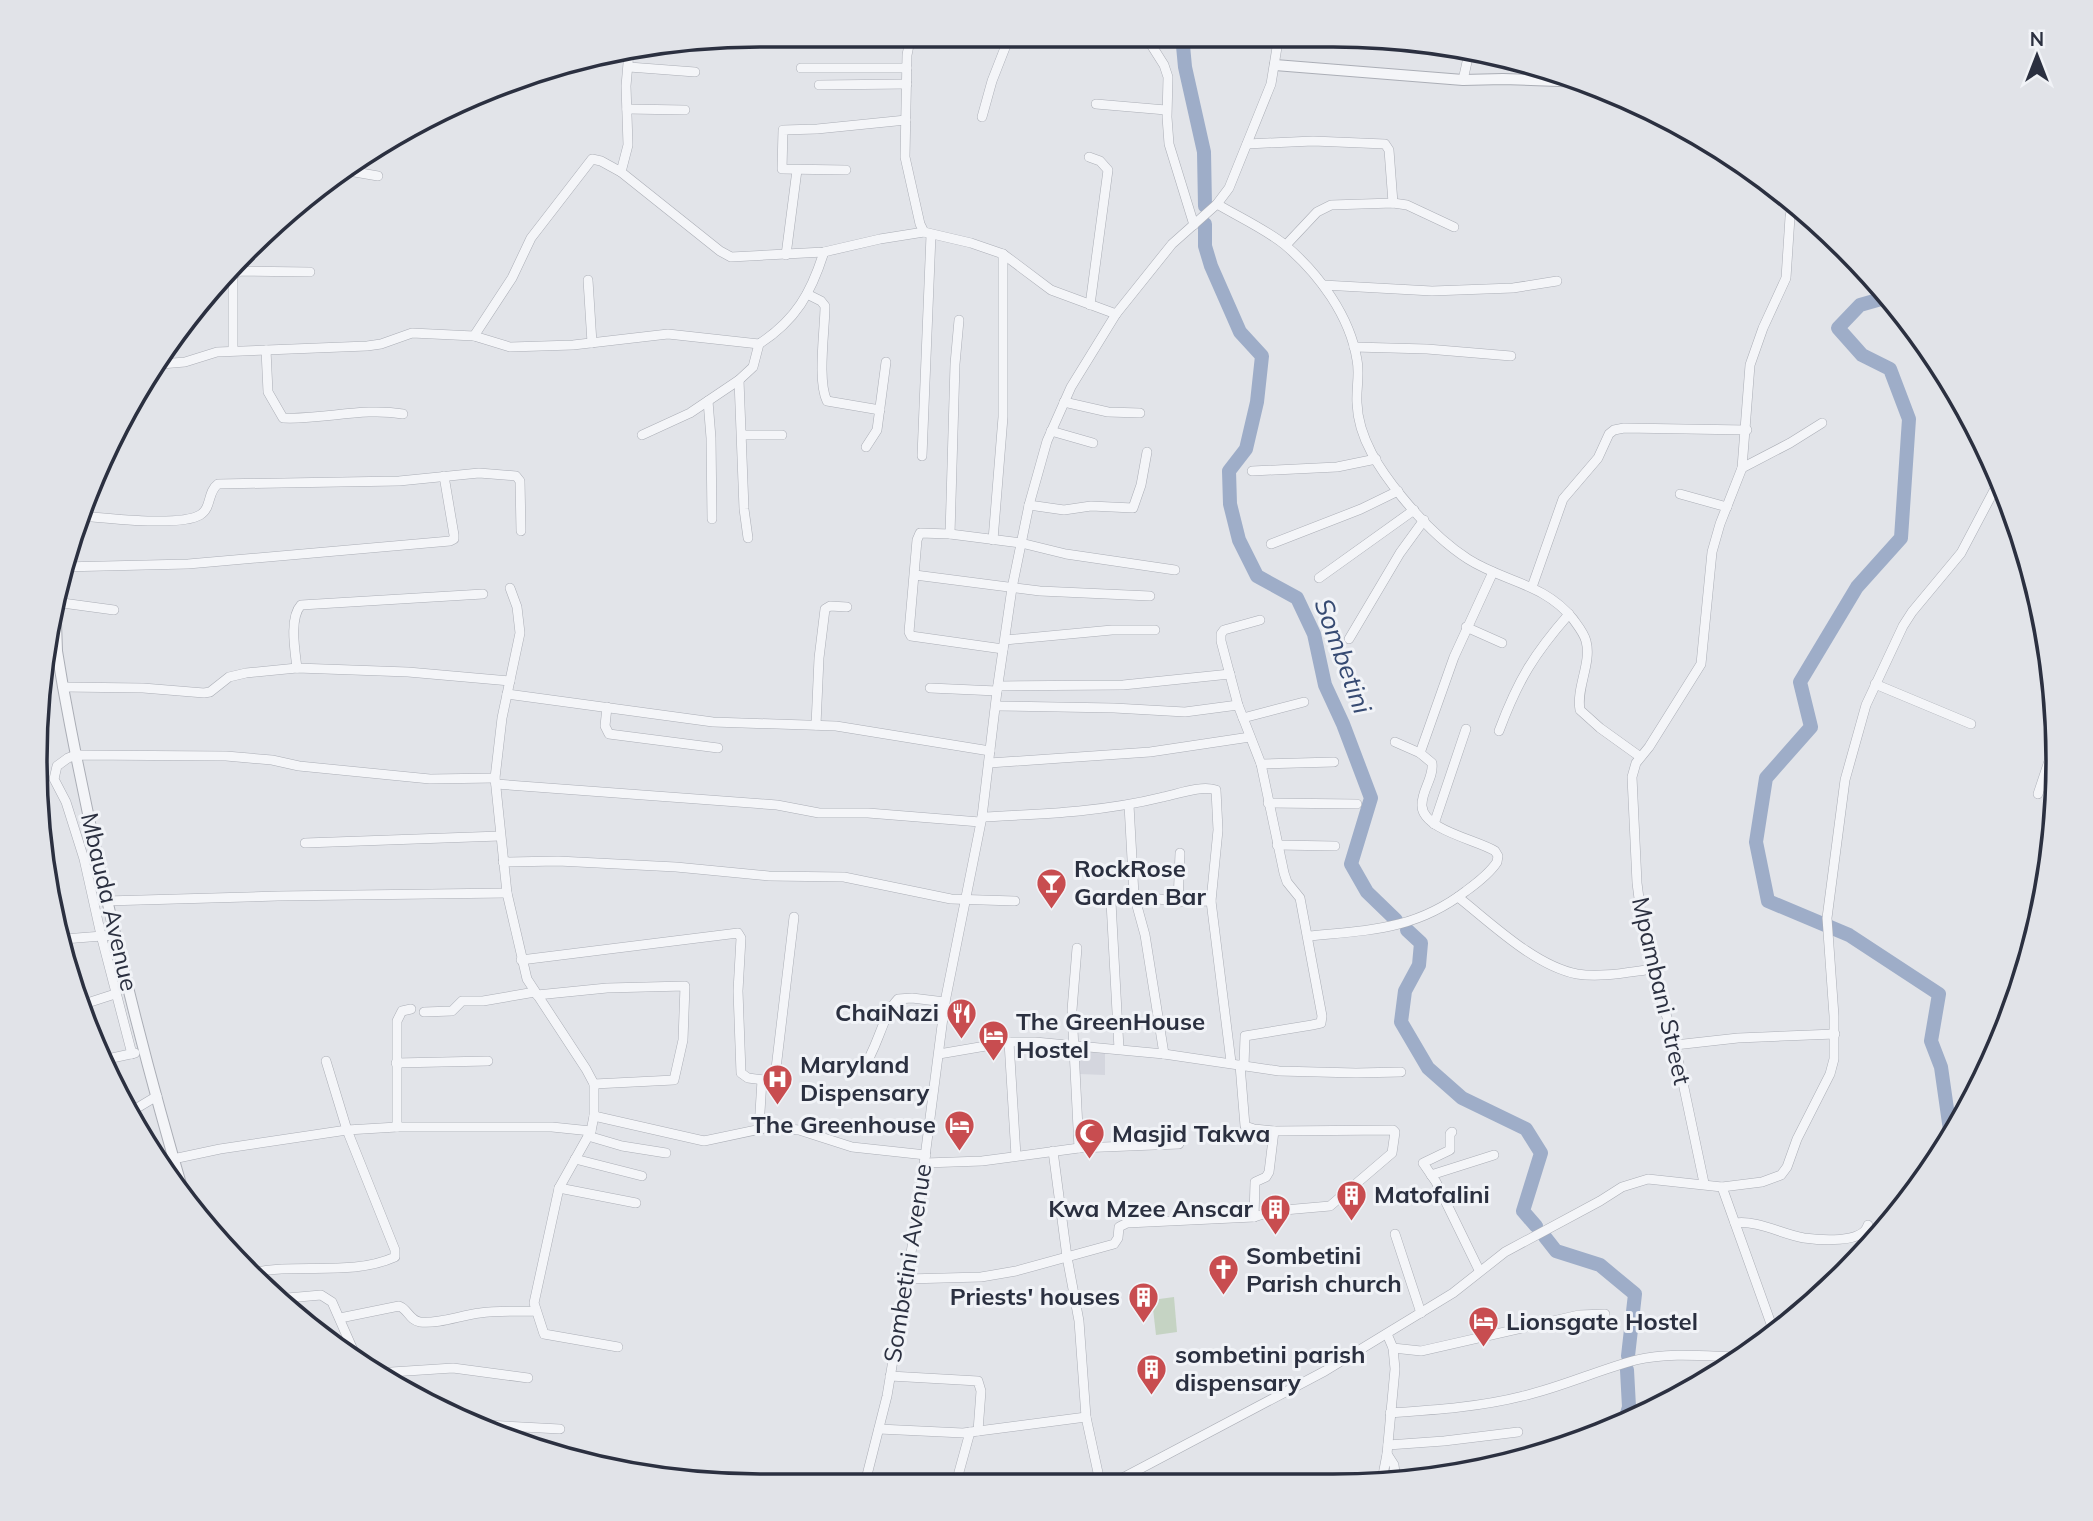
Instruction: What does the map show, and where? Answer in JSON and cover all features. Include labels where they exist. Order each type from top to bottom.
[{"type":"street","points":[[909,47],[904,145],[906,168],[920,224],[928,234],[922,456]]},
{"type":"street","points":[[982,117],[1005,47]]},
{"type":"street","points":[[1153,47],[1164,65],[1168,86],[1166,110],[1172,159],[1194,225]]},
{"type":"street","points":[[1012,587],[1030,505],[1051,431],[1064,402],[1116,314],[1158,259],[1217,204],[1237,174],[1271,85],[1277,47]]},
{"type":"street","points":[[621,172],[628,145],[626,86],[629,60]]},
{"type":"street","points":[[1463,80],[1467,60]]},
{"type":"street","points":[[1275,65],[1463,80],[1547,81]]},
{"type":"street","points":[[629,67],[695,72]]},
{"type":"street","points":[[801,68],[907,68]]},
{"type":"street","points":[[819,85],[908,84]]},
{"type":"street","points":[[1096,104],[1166,110]]},
{"type":"street","points":[[627,109],[685,110]]},
{"type":"street","points":[[846,170],[785,170],[781,167],[781,136],[785,129],[817,130],[906,120]]},
{"type":"street","points":[[1247,144],[1313,141],[1385,144],[1389,150],[1393,203]]},
{"type":"street","points":[[1089,157],[1100,161],[1108,170],[1090,305]]},
{"type":"street","points":[[474,337],[512,278],[531,238],[588,163],[596,159],[621,172],[726,255],[738,258],[824,252],[928,234],[971,243],[1003,254],[1051,290],[1116,314]]},
{"type":"street","points":[[786,255],[797,170]]},
{"type":"street","points":[[357,172],[378,176]]},
{"type":"street","points":[[1286,246],[1324,207],[1339,204],[1393,203],[1425,212],[1454,227]]},
{"type":"street","points":[[1217,204],[1286,246],[1323,285],[1347,324],[1358,363],[1359,425],[1366,444],[1376,459],[1414,510],[1457,552],[1493,572],[1548,594],[1569,614],[1586,640],[1588,651],[1580,710],[1639,756]]},
{"type":"street","name":"Mpambani Street","points":[[1704,1184],[1675,1045],[1653,969],[1641,914],[1632,776],[1639,756],[1649,747],[1702,664],[1712,552],[1742,468],[1750,365],[1763,328],[1786,278],[1791,214]]},
{"type":"street","points":[[642,435],[690,413],[739,380],[753,367],[759,344],[796,314],[824,252]]},
{"type":"street","points":[[993,540],[1003,417],[1003,254]]},
{"type":"street","points":[[242,271],[310,272]]},
{"type":"street","points":[[233,280],[233,350]]},
{"type":"street","points":[[588,281],[592,342]]},
{"type":"street","points":[[1323,285],[1432,291],[1513,288],[1557,282]]},
{"type":"street","points":[[807,294],[825,306],[823,380],[827,401],[880,410]]},
{"type":"street","points":[[950,534],[960,320]]},
{"type":"street","points":[[167,363],[185,362],[233,350],[367,346],[412,333],[474,337],[510,347],[668,334],[759,344]]},
{"type":"street","points":[[1354,347],[1427,349],[1511,356]]},
{"type":"street","points":[[267,350],[268,392],[283,418],[402,414]]},
{"type":"street","points":[[866,447],[877,432],[886,362]]},
{"type":"street","points":[[739,380],[744,509],[748,538]]},
{"type":"street","points":[[708,401],[712,519]]},
{"type":"street","points":[[1064,402],[1108,412],[1140,413]]},
{"type":"street","points":[[1742,468],[1822,423]]},
{"type":"street","points":[[1532,587],[1563,499],[1598,458],[1609,434],[1614,430],[1747,430]]},
{"type":"street","points":[[1051,431],[1093,443]]},
{"type":"street","points":[[742,435],[782,435]]},
{"type":"street","points":[[1030,505],[1064,510],[1091,506],[1133,508],[1147,453]]},
{"type":"street","points":[[1252,471],[1324,468],[1376,459]]},
{"type":"street","points":[[91,517],[190,519],[202,514],[207,508],[213,488],[218,484],[376,482],[494,473],[516,476],[520,481],[521,531]]},
{"type":"street","points":[[74,568],[188,564],[450,541],[454,539],[454,535],[444,476]]},
{"type":"street","points":[[1271,544],[1361,509],[1398,491]]},
{"type":"street","points":[[1130,1474],[1231,1422],[1387,1334],[1453,1293],[1505,1252],[1632,1183],[1648,1179],[1722,1186],[1773,1180],[1782,1175],[1830,1074],[1835,1034],[1827,918],[1845,780],[1866,705],[1903,626],[1961,553],[1993,493]]},
{"type":"street","points":[[1681,494],[1727,506]]},
{"type":"street","points":[[1320,578],[1414,510]]},
{"type":"street","points":[[1349,639],[1400,553],[1424,520]]},
{"type":"street","points":[[1156,630],[1112,630],[1004,644],[911,636],[909,632],[918,536],[920,533],[950,534],[1175,569]]},
{"type":"street","points":[[1420,753],[1466,627],[1493,572]]},
{"type":"street","points":[[915,575],[1062,593],[1150,597]]},
{"type":"street","name":"Sombetini Avenue","points":[[868,1474],[880,1429],[907,1279],[944,1002],[981,819],[1012,587]]},
{"type":"street","points":[[510,588],[517,607],[520,633],[498,741],[496,781],[507,893],[527,979],[594,1084],[594,1116],[590,1134],[559,1188],[536,1293],[536,1311],[544,1334],[618,1347]]},
{"type":"street","points":[[297,668],[295,620],[296,610],[301,605],[483,594]]},
{"type":"street","points":[[816,725],[825,609],[830,606],[847,607]]},
{"type":"street","points":[[64,607],[114,610]]},
{"type":"street","points":[[1499,730],[1523,674],[1537,652],[1569,614]]},
{"type":"street","points":[[1238,1064],[1244,1039],[1248,1034],[1321,1023],[1322,1016],[1300,898],[1285,878],[1261,764],[1238,705],[1221,634],[1230,626],[1260,620]]},
{"type":"street","points":[[1466,627],[1502,643]]},
{"type":"street","name":"Mbauda Avenue","points":[[58,640],[63,687],[106,901],[173,1166]]},
{"type":"street","points":[[63,687],[143,688],[204,693],[210,692],[229,677],[297,668],[408,672],[510,681]]},
{"type":"street","points":[[930,688],[1123,685],[1230,674]]},
{"type":"street","points":[[1875,684],[1971,724]]},
{"type":"street","points":[[507,694],[713,723],[816,725],[867,730],[990,751]]},
{"type":"street","points":[[1243,718],[1304,702]]},
{"type":"street","points":[[996,706],[1185,712],[1238,705]]},
{"type":"street","points":[[607,707],[605,726],[609,734],[719,748]]},
{"type":"street","points":[[1434,824],[1466,729]]},
{"type":"street","points":[[989,763],[1136,753],[1251,737]]},
{"type":"street","points":[[1309,936],[1375,931],[1429,915],[1458,897],[1493,868],[1498,856],[1490,847],[1434,824],[1425,815],[1422,807],[1433,767],[1420,753],[1395,742]]},
{"type":"street","points":[[132,1054],[115,994],[81,846],[66,802],[54,779],[57,765],[76,755],[226,756],[430,779],[496,781],[749,802],[819,813],[981,819],[1129,806],[1182,793],[1211,788],[1216,790],[1218,830],[1211,901],[1238,1064],[1244,1124],[1254,1129],[1274,1131],[1393,1130],[1392,1153],[1330,1206],[1273,1211],[1254,1217],[1127,1223],[1119,1227],[1118,1238],[1114,1244],[1016,1270],[981,1277],[907,1279]]},
{"type":"street","points":[[1261,764],[1334,762]]},
{"type":"street","points":[[2038,794],[2046,771]]},
{"type":"street","points":[[1268,803],[1357,804]]},
{"type":"street","points":[[1129,806],[1135,895],[1145,935],[1164,1054]]},
{"type":"street","points":[[305,843],[500,836]]},
{"type":"street","points":[[1276,845],[1335,846]]},
{"type":"street","points":[[1178,902],[1180,853]]},
{"type":"street","points":[[503,862],[558,861],[676,867],[769,876],[844,877],[965,900],[1015,901]]},
{"type":"street","points":[[106,901],[507,893]]},
{"type":"street","points":[[1135,895],[1178,902],[1211,901]]},
{"type":"street","points":[[1458,897],[1528,951],[1569,972],[1592,975],[1653,969]]},
{"type":"street","points":[[1111,902],[1119,1049]]},
{"type":"street","points":[[521,960],[738,933],[741,939],[738,991],[741,1073],[744,1077],[774,1081],[794,917]]},
{"type":"street","points":[[70,938],[115,934]]},
{"type":"street","points":[[1077,948],[1072,999],[1079,1148]]},
{"type":"street","points":[[424,1012],[448,1012],[457,1009],[462,1001],[607,988],[685,986],[683,1040],[674,1080],[594,1084]]},
{"type":"street","points":[[90,1003],[115,994]]},
{"type":"street","points":[[862,1070],[873,1055],[891,1009],[898,999],[944,1002]]},
{"type":"street","points":[[397,1127],[397,1021],[401,1011],[411,1009]]},
{"type":"street","points":[[1675,1045],[1779,1035],[1835,1034]]},
{"type":"street","points":[[939,1054],[1009,1042],[1119,1049],[1303,1072],[1401,1072]]},
{"type":"street","points":[[1009,1042],[1016,1156]]},
{"type":"street","points":[[113,1058],[145,1051]]},
{"type":"street","points":[[263,1271],[355,1268],[395,1257],[347,1130],[326,1061]]},
{"type":"street","points":[[396,1063],[488,1061]]},
{"type":"street","points":[[759,1128],[762,1080]]},
{"type":"street","points":[[138,1107],[157,1096]]},
{"type":"street","points":[[594,1116],[705,1141],[759,1128],[799,1130],[852,1147],[925,1159],[982,1161],[1079,1148],[1179,1144]]},
{"type":"street","points":[[173,1159],[220,1149],[347,1130],[397,1127],[552,1126],[590,1134],[622,1146],[666,1153]]},
{"type":"street","points":[[1254,1217],[1255,1182],[1266,1177],[1269,1172],[1274,1131]]},
{"type":"street","points":[[1452,1132],[1450,1150],[1423,1163],[1432,1175],[1479,1270]]},
{"type":"street","points":[[1053,1151],[1067,1257],[1079,1321],[1086,1417],[1098,1474]]},
{"type":"street","points":[[1432,1175],[1494,1154]]},
{"type":"street","points":[[575,1159],[642,1176]]},
{"type":"street","points":[[1722,1186],[1771,1323]]},
{"type":"street","points":[[559,1188],[636,1203]]},
{"type":"street","points":[[1735,1223],[1783,1230],[1807,1238],[1847,1239],[1861,1235],[1868,1225]]},
{"type":"street","points":[[1395,1234],[1421,1312]]},
{"type":"street","points":[[291,1298],[321,1295],[332,1302],[351,1344]]},
{"type":"street","points":[[340,1318],[399,1306],[419,1322],[492,1311],[536,1311]]},
{"type":"street","points":[[1393,1348],[1421,1351],[1579,1315],[1605,1314]]},
{"type":"street","points":[[1383,1472],[1395,1369],[1393,1348],[1387,1334]]},
{"type":"street","points":[[1390,1413],[1434,1410],[1519,1398],[1646,1359],[1670,1356],[1724,1357]]},
{"type":"street","points":[[394,1372],[453,1368],[528,1378]]},
{"type":"street","points":[[890,1376],[978,1381],[981,1391],[974,1431],[959,1474]]},
{"type":"street","points":[[880,1429],[974,1431],[1086,1417]]},
{"type":"street","points":[[506,1426],[560,1429]]},
{"type":"street","points":[[1387,1450],[1518,1432]]},
{"type":"street","points":[[1387,1450],[1395,1471]]},
{"type":"shaded area","points":[[1079,1050],[1105,1053],[1105,1075],[1079,1074]]},
{"type":"green space","points":[[1174,1297],[1177,1332],[1156,1335],[1152,1300]]},
{"type":"waterway","name":"Sombetini","points":[[1183,47],[1204,152],[1205,206]]},
{"type":"waterway","name":"Sombetini","points":[[1205,224],[1205,246],[1211,266],[1240,332],[1262,356],[1257,402],[1246,449],[1229,471],[1230,504],[1239,540],[1257,576],[1297,598],[1314,634],[1325,685],[1371,798],[1351,864],[1367,892],[1396,920]]},
{"type":"waterway","points":[[1877,300],[1860,305],[1838,328],[1862,355],[1890,369],[1909,419],[1901,538],[1857,587],[1800,682],[1811,727],[1766,778],[1756,842],[1768,901],[1849,935],[1939,994],[1931,1041],[1941,1067],[1948,1120]]},
{"type":"waterway","name":"Sombetini","points":[[1407,930],[1421,943],[1419,965],[1405,991],[1401,1022],[1428,1068],[1462,1098],[1526,1129],[1541,1153],[1523,1211],[1536,1226]]},
{"type":"waterway","name":"Sombetini","points":[[1545,1237],[1556,1251],[1600,1265],[1635,1294],[1628,1356]]},
{"type":"waterway","name":"Sombetini","points":[[1627,1370],[1628,1409]]},
{"type":"place","name":"RockRose Garden Bar","points":[[1051,910]]},
{"type":"place","name":"ChaiNazi","points":[[962,1040]]},
{"type":"place","name":"The GreenHouse Hostel","points":[[993,1063]]},
{"type":"place","name":"Maryland Dispensary","points":[[777,1106]]},
{"type":"place","name":"The Greenhouse","points":[[959,1152]]},
{"type":"place","name":"Masjid Takwa","points":[[1089,1161]]},
{"type":"place","name":"Matofalini","points":[[1351,1222]]},
{"type":"place","name":"Kwa Mzee Anscar","points":[[1276,1236]]},
{"type":"place","name":"Sombetini Parish church","points":[[1223,1297]]},
{"type":"place","name":"Priests' houses","points":[[1143,1324]]},
{"type":"place","name":"Lionsgate Hostel","points":[[1483,1349]]},
{"type":"place","name":"sombetini parish dispensary","points":[[1152,1396]]}]
